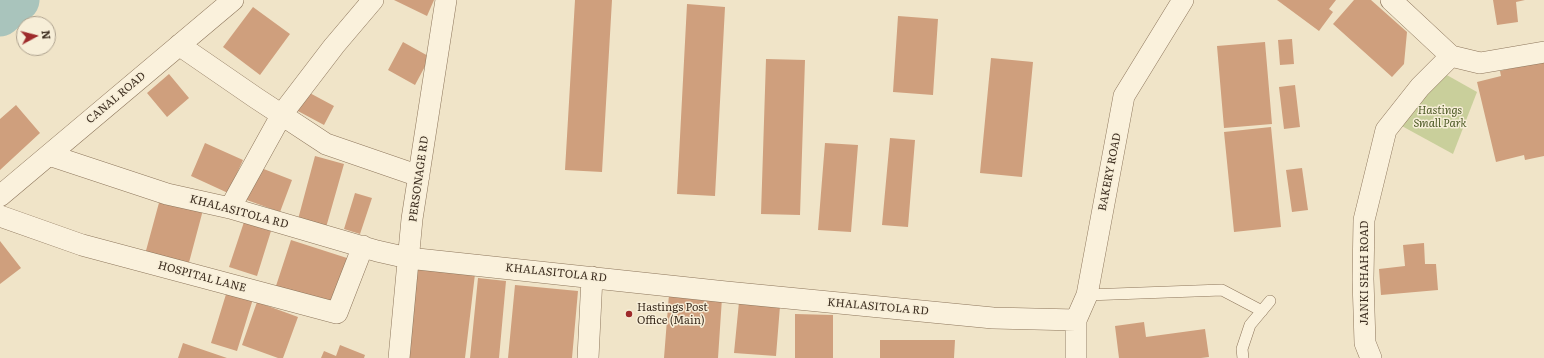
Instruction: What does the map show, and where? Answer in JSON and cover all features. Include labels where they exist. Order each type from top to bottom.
[{"type":"street","name":"CANAL ROAD","points":[[0,196],[233,0]]},
{"type":"street","points":[[230,208],[282,114],[334,46],[373,0]]},
{"type":"street","name":"PERSONAGE RD","points":[[399,358],[408,258],[446,0]]},
{"type":"street","name":"BAKERY ROAD","points":[[1076,358],[1076,320],[1087,295],[1124,96],[1183,0]]},
{"type":"street","points":[[1391,0],[1451,56],[1480,64],[1544,52]]},
{"type":"street","points":[[179,45],[326,144],[419,176]]},
{"type":"street","name":"JANKI SHAH ROAD","points":[[1371,358],[1365,343],[1363,279],[1364,220],[1386,130],[1420,86],[1451,56]]},
{"type":"street","name":"KHALASITOLA RD","points":[[49,155],[167,194],[230,208],[377,251],[408,258],[726,292],[993,318],[1076,320]]},
{"type":"street","name":"HOSPITAL LANE","points":[[0,216],[82,244],[337,313],[363,246]]},
{"type":"street","points":[[588,358],[592,277]]},
{"type":"lane","points":[[1087,295],[1222,290],[1262,311]]},
{"type":"lane","points":[[1243,358],[1242,349],[1250,325],[1270,301]]},
{"type":"green space","name":"Hastings Small Park","points":[[1445,74],[1477,92],[1453,154],[1400,125]]},
{"type":"building","points":[[394,0],[434,0],[427,16]]},
{"type":"building","points":[[575,0],[612,0],[602,172],[565,170]]},
{"type":"building","points":[[1277,0],[1336,0],[1329,9],[1333,12],[1319,31]]},
{"type":"building","points":[[1354,0],[1371,0],[1407,32],[1404,64],[1392,77],[1333,24]]},
{"type":"building","points":[[1493,0],[1525,0],[1516,2],[1518,22],[1497,25]]},
{"type":"building","points":[[687,4],[725,7],[715,196],[677,194]]},
{"type":"building","points":[[253,7],[290,34],[260,75],[223,47]]},
{"type":"building","points":[[898,16],[938,19],[933,95],[893,92]]},
{"type":"building","points":[[1292,39],[1294,64],[1280,65],[1278,40]]},
{"type":"building","points":[[403,42],[430,57],[415,85],[388,70]]},
{"type":"building","points":[[1265,42],[1272,124],[1224,128],[1217,46]]},
{"type":"building","points":[[991,58],[1033,62],[1022,177],[980,173]]},
{"type":"building","points":[[766,59],[805,60],[800,215],[761,214]]},
{"type":"building","points":[[1544,60],[1544,156],[1525,160],[1524,155],[1496,162],[1477,82],[1501,76],[1500,71]]},
{"type":"building","points":[[169,74],[189,98],[167,117],[147,93]]},
{"type":"building","points":[[1295,85],[1300,127],[1284,129],[1279,87]]},
{"type":"building","points":[[306,91],[334,106],[324,125],[296,110]]},
{"type":"building","points":[[16,105],[40,133],[0,170],[0,119]]},
{"type":"building","points":[[1271,127],[1281,227],[1234,232],[1224,132]]},
{"type":"building","points":[[890,138],[915,140],[908,227],[882,225]]},
{"type":"building","points":[[205,143],[243,160],[228,193],[191,176]]},
{"type":"building","points":[[825,143],[858,145],[851,232],[818,230]]},
{"type":"building","points":[[315,156],[344,164],[325,231],[297,223]]},
{"type":"building","points":[[256,166],[292,180],[280,212],[244,199]]},
{"type":"building","points":[[1302,168],[1308,210],[1292,212],[1286,170]]},
{"type":"building","points":[[355,193],[372,198],[360,234],[344,229]]},
{"type":"building","points":[[160,199],[203,210],[187,270],[144,258]]},
{"type":"building","points":[[244,222],[271,231],[257,276],[229,267]]},
{"type":"building","points":[[291,240],[350,259],[334,308],[275,289]]},
{"type":"building","points":[[0,241],[21,268],[0,284]]},
{"type":"building","points":[[1424,243],[1425,264],[1436,264],[1438,290],[1381,295],[1379,269],[1405,266],[1403,245]]},
{"type":"building","points":[[418,267],[475,274],[465,358],[407,358]]},
{"type":"building","points":[[478,278],[506,281],[499,358],[470,358]]},
{"type":"building","points":[[515,285],[578,291],[572,358],[508,358]]},
{"type":"building","points":[[227,291],[253,299],[237,351],[211,343]]},
{"type":"building","points":[[669,294],[722,298],[718,358],[664,358]]},
{"type":"building","points":[[257,302],[298,317],[283,358],[278,358],[242,345]]},
{"type":"building","points":[[739,302],[780,306],[776,356],[734,353]]},
{"type":"building","points":[[795,314],[833,315],[833,358],[795,358]]},
{"type":"building","points":[[1144,322],[1146,337],[1205,329],[1209,357],[1119,358],[1115,326]]},
{"type":"building","points":[[880,340],[955,340],[954,358],[880,358]]},
{"type":"building","points":[[183,343],[227,358],[178,358]]},
{"type":"building","points":[[340,345],[365,355],[364,358],[321,358],[324,351],[336,356]]},
{"type":"waterway","points":[[0,15],[18,0]]},
{"type":"place","name":"Hastings Post Office (Main)","points":[[629,314]]}]
